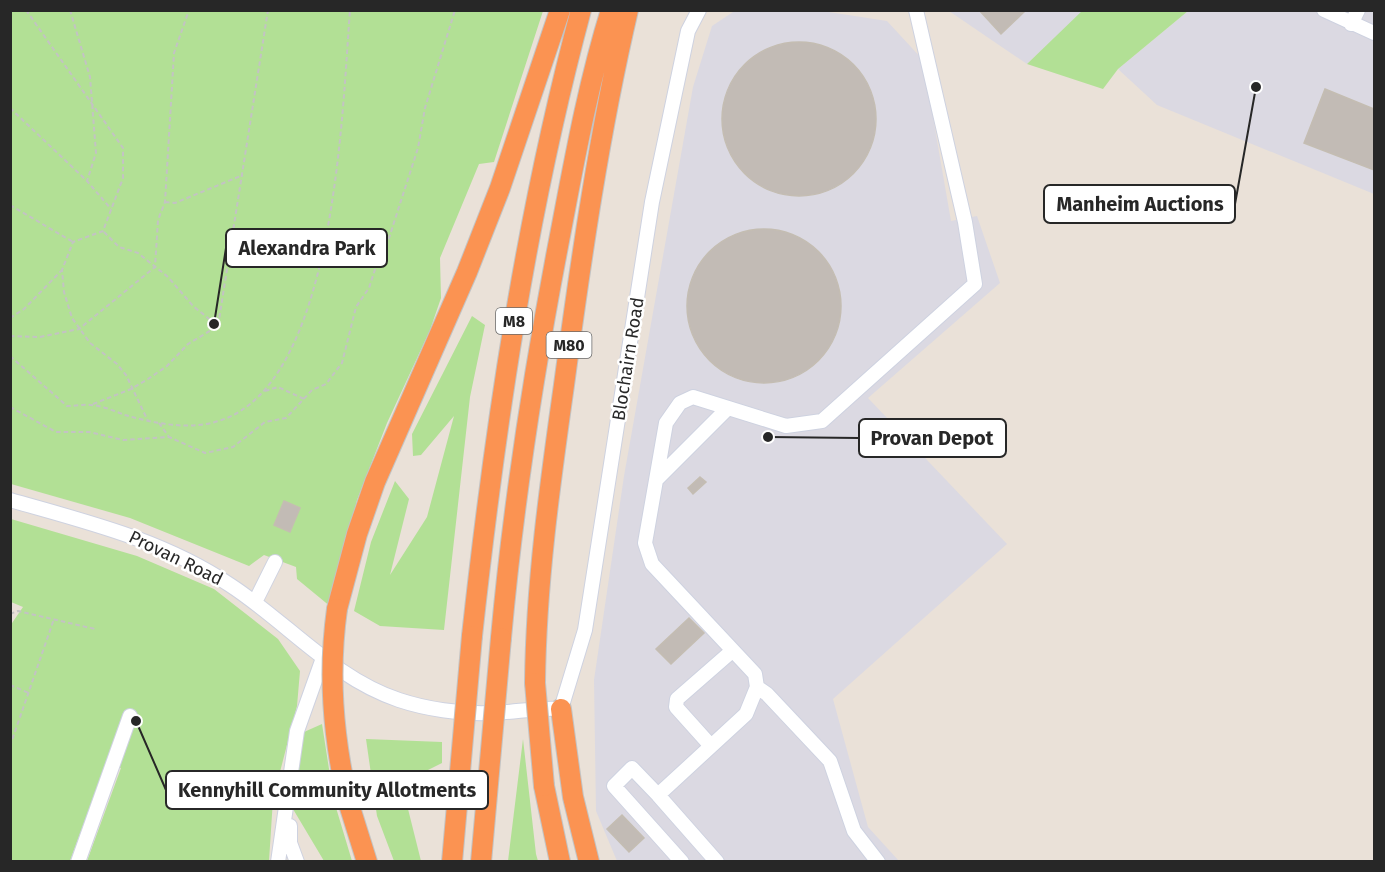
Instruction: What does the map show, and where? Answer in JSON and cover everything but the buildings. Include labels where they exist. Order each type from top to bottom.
[{"type":"highway","points":[[368,861],[347,798],[338,754],[332,702],[332,653],[338,609],[357,534],[375,482],[479,240],[525,116],[560,10]]},
{"type":"highway","name":"M8","points":[[452,861],[486,503],[514,321],[551,135],[581,10]]},
{"type":"highway","name":"M8","points":[[481,861],[501,638],[524,438],[540,339],[576,157],[611,10]]},
{"type":"highway","name":"M80","points":[[560,861],[544,786],[535,683],[538,592],[593,175],[628,10]]},
{"type":"highway","points":[[561,709],[573,797],[589,861]]},
{"type":"street","name":"Blochairn Road","points":[[561,709],[585,630],[652,202],[688,30],[699,10]]},
{"type":"street","points":[[658,795],[746,714],[757,687],[755,674],[652,564],[645,543],[666,423],[680,403],[693,397],[786,426],[822,421],[975,284],[965,222],[916,10]]},
{"type":"street","points":[[1324,10],[1374,33]]},
{"type":"street","points":[[1351,24],[1358,10]]},
{"type":"street","points":[[656,480],[728,408]]},
{"type":"street","name":"Provan Road","points":[[10,500],[124,532],[166,549],[195,564],[255,602],[351,678],[400,701],[446,710],[488,713],[561,709]]},
{"type":"street","points":[[255,602],[275,562]]},
{"type":"street","points":[[711,746],[676,706],[677,699],[732,651]]},
{"type":"street","points":[[278,861],[297,732],[323,658]]},
{"type":"street","points":[[757,687],[767,694],[830,761],[854,831],[878,861]]},
{"type":"street","points":[[78,861],[130,716]]},
{"type":"street","points":[[682,861],[614,786],[632,768],[717,861]]},
{"type":"street","points":[[289,794],[290,843],[297,861]]},
{"type":"path","points":[[10,318],[24,309],[62,270],[73,242],[103,231],[123,178],[123,148],[26,10]]},
{"type":"path","points":[[70,10],[85,56],[93,103],[96,153],[87,181]]},
{"type":"path","points":[[10,336],[61,335],[79,329],[155,267],[158,220],[165,202],[174,53],[189,10]]},
{"type":"path","points":[[92,405],[131,389],[166,366],[188,344],[218,326],[268,10]]},
{"type":"path","points":[[10,356],[67,406],[92,405],[159,423],[196,426],[215,422],[243,410],[263,391],[288,356],[320,269],[337,178],[350,10]]},
{"type":"path","points":[[159,423],[169,437],[199,452],[225,450],[249,437],[265,422],[286,418],[317,387],[326,384],[342,363],[352,319],[369,288],[407,183],[421,135],[425,108],[455,10]]},
{"type":"path","points":[[10,108],[87,181],[111,209]]},
{"type":"path","points":[[165,202],[175,203],[243,175]]},
{"type":"path","points":[[10,205],[73,242]]},
{"type":"path","points":[[103,231],[119,247],[138,253],[155,267],[193,306],[218,326]]},
{"type":"path","points":[[62,270],[64,292],[79,329],[90,343],[117,364],[126,375],[148,421]]},
{"type":"path","points":[[263,391],[278,387],[304,399]]},
{"type":"path","points":[[10,407],[56,432],[89,432],[123,440],[169,437]]},
{"type":"path","points":[[10,614],[18,611],[95,629]]},
{"type":"path","points":[[10,746],[54,619]]},
{"type":"path","points":[[10,685],[29,693]]},
{"type":"shaded area","points":[[736,10],[822,11],[887,21],[923,60],[951,221],[977,216],[1000,283],[868,398],[1007,544],[833,699],[868,827],[899,861],[617,861],[596,811],[594,680],[624,476],[693,87],[712,26]]},
{"type":"shaded area","points":[[949,11],[1083,11],[1027,64]]},
{"type":"shaded area","points":[[1188,11],[1374,11],[1374,194],[1157,105],[1118,69]]},
{"type":"green space","points":[[1083,10],[1188,11],[1118,69],[1103,89],[1027,64]]},
{"type":"green space","points":[[11,11],[543,11],[494,162],[479,164],[440,258],[441,298],[430,330],[387,423],[357,500],[331,607],[297,579],[296,567],[264,555],[249,566],[130,518],[11,484]]},
{"type":"green space","points":[[472,316],[485,325],[470,397],[444,630],[380,626],[354,611],[371,542],[395,481],[409,499],[390,575],[427,517],[454,416],[421,455],[413,456],[412,434]]},
{"type":"green space","points":[[11,519],[137,556],[214,589],[278,639],[300,671],[297,706],[273,799],[269,861],[87,861],[121,768],[106,763],[70,861],[11,861],[10,626],[23,607],[11,602]]},
{"type":"green space","points":[[322,724],[334,801],[352,861],[324,861],[290,804],[304,732]]},
{"type":"green space","points":[[366,739],[442,742],[442,763],[414,777],[408,809],[421,861],[394,861],[377,816]]},
{"type":"green space","points":[[523,739],[538,861],[508,861]]},
{"type":"place","name":"Manheim Auctions","points":[[1256,87]]},
{"type":"place","name":"Alexandra Park","points":[[214,324]]},
{"type":"place","name":"Provan Depot","points":[[768,437]]},
{"type":"place","name":"Kennyhill Community Allotments","points":[[136,721]]}]
